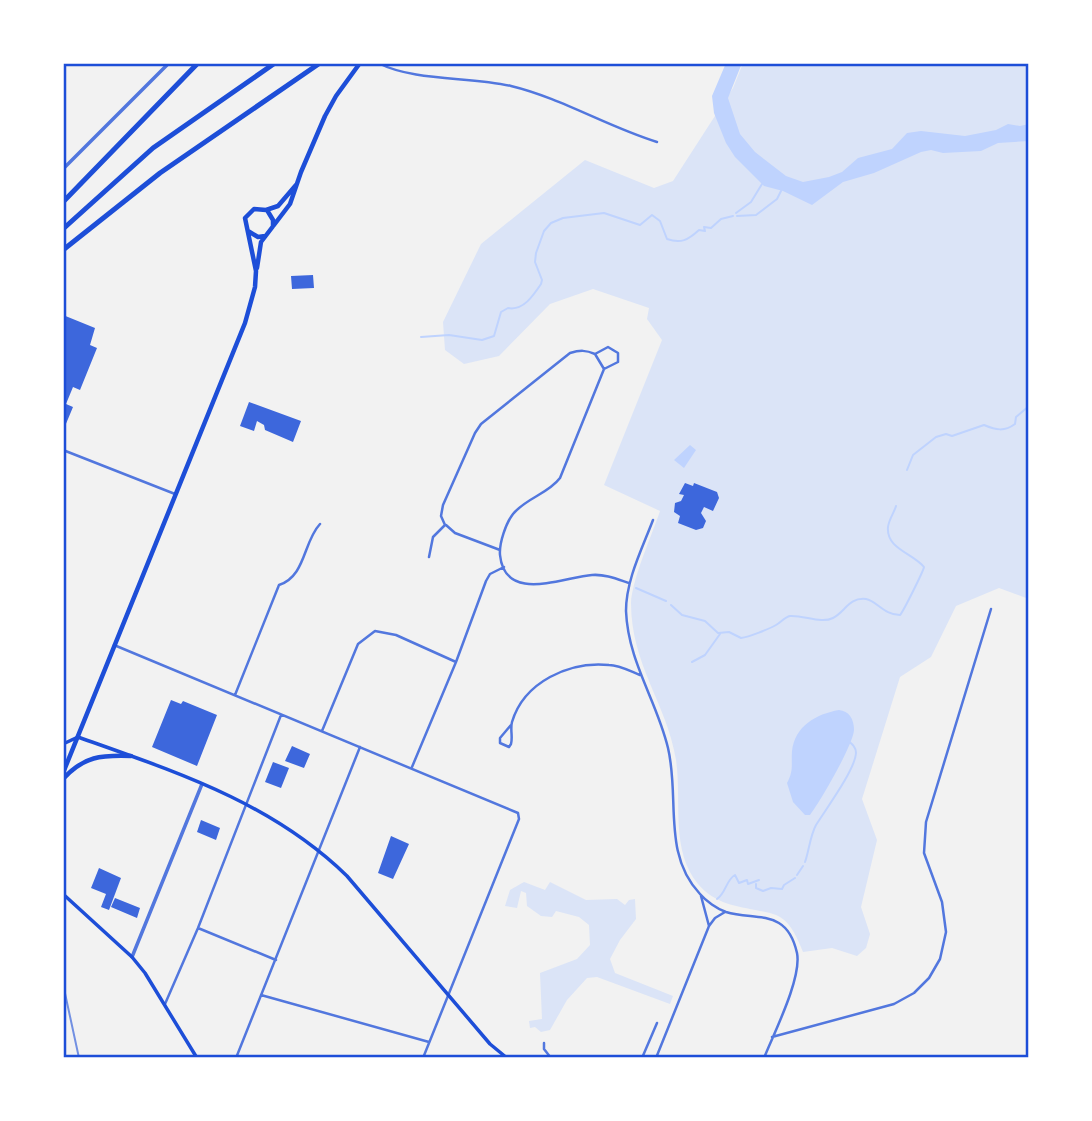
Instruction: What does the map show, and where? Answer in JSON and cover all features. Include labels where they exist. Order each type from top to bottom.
[{"type":"highway","points":[[63,202],[198,63]]},
{"type":"highway","points":[[63,229],[153,148],[275,63]]},
{"type":"highway","points":[[63,250],[160,173],[320,63]]},
{"type":"main road","points":[[63,772],[244,323],[255,287],[260,247],[265,236],[290,204],[336,96],[360,63]]},
{"type":"main road","points":[[256,271],[245,218],[254,209],[266,210],[278,206],[296,185]]},
{"type":"main road","points":[[266,210],[271,214],[273,226]]},
{"type":"main road","points":[[247,231],[252,235],[265,236]]},
{"type":"main road","points":[[63,744],[78,737],[131,756],[247,803],[285,825],[320,851],[347,876],[490,1044],[507,1058]]},
{"type":"main road","points":[[63,779],[71,770],[91,758],[131,756]]},
{"type":"main road","points":[[63,894],[132,957],[165,1004],[197,1058]]},
{"type":"street","points":[[64,167],[169,63]]},
{"type":"street","points":[[378,63],[400,70],[523,89],[657,142]]},
{"type":"street","points":[[499,550],[455,533],[441,516],[468,445],[481,424],[570,353],[579,350],[596,354],[608,347],[618,353],[618,362],[604,369],[561,478],[552,489],[515,511],[508,520],[499,550],[504,567],[512,578],[523,584],[535,585],[592,575],[629,583]]},
{"type":"street","points":[[596,354],[604,369]]},
{"type":"street","points":[[63,450],[175,494]]},
{"type":"street","points":[[653,520],[629,583],[626,611],[640,675],[668,746],[678,860],[701,896],[725,912],[760,915],[778,923],[786,930],[797,952],[797,976],[764,1058]]},
{"type":"street","points":[[235,695],[279,585],[293,577],[314,530],[320,524]]},
{"type":"street","points":[[429,557],[430,542],[445,524]]},
{"type":"street","points":[[412,767],[457,662],[486,580],[490,574],[504,567]]},
{"type":"street","points":[[772,1037],[894,1004],[922,986],[935,969],[945,947],[946,920],[924,853],[926,822],[991,609]]},
{"type":"street","points":[[322,731],[358,644],[375,631],[396,635],[457,662]]},
{"type":"street","points":[[114,645],[519,813],[519,819],[423,1058]]},
{"type":"street","points":[[511,725],[511,744],[504,747],[500,738],[511,725],[520,706],[539,683],[569,668],[588,664],[612,665],[640,675]]},
{"type":"street","points":[[165,1004],[198,928],[281,714]]},
{"type":"street","points":[[236,1058],[360,747]]},
{"type":"street","points":[[132,957],[202,784]]},
{"type":"street","points":[[701,896],[709,926]]},
{"type":"street","points":[[656,1058],[709,926],[725,912]]},
{"type":"street","points":[[198,928],[276,960]]},
{"type":"street","points":[[261,995],[429,1042]]},
{"type":"street","points":[[642,1058],[657,1023]]},
{"type":"street","points":[[544,1043],[544,1049],[551,1058]]},
{"type":"shaded area","points":[[743,63],[1029,63],[1029,599],[999,588],[956,606],[931,657],[900,677],[862,799],[877,840],[861,907],[870,934],[866,948],[857,956],[832,948],[803,952],[797,937],[780,917],[726,903],[711,896],[689,871],[684,856],[680,841],[676,760],[665,721],[637,646],[631,603],[639,570],[660,511],[604,485],[662,340],[647,319],[649,308],[593,289],[550,304],[499,356],[464,364],[445,350],[443,322],[481,244],[585,160],[654,188],[673,181],[733,88]]},
{"type":"shaded area","points":[[524,882],[545,890],[550,882],[586,900],[617,899],[625,905],[629,900],[635,899],[636,919],[610,959],[615,973],[673,996],[670,1004],[597,977],[587,978],[567,1000],[550,1030],[541,1032],[535,1027],[530,1028],[529,1021],[542,1019],[540,973],[577,959],[590,945],[589,925],[579,917],[556,911],[552,917],[541,916],[527,906],[526,893],[521,891],[517,908],[505,906],[510,890]]},
{"type":"water","points":[[726,63],[742,63],[728,98],[740,134],[755,152],[786,176],[803,182],[829,177],[842,172],[858,158],[892,149],[907,133],[921,131],[965,136],[996,130],[1008,124],[1029,124],[1029,141],[998,143],[981,151],[921,152],[874,173],[843,182],[812,205],[783,191],[764,186],[735,157],[726,143],[714,113],[712,96]]},
{"type":"water","points":[[690,445],[696,450],[684,468],[674,460]]},
{"type":"water","points":[[839,710],[846,712],[852,719],[852,737],[821,798],[810,815],[805,815],[793,802],[787,783],[794,742],[802,728],[815,718]]},
{"type":"building","points":[[313,275],[314,288],[292,289],[291,276]]},
{"type":"building","points":[[63,315],[95,328],[90,345],[97,348],[80,390],[73,387],[66,404],[73,407],[63,431]]},
{"type":"building","points":[[249,402],[301,421],[293,442],[265,430],[264,425],[257,421],[254,431],[240,426]]},
{"type":"building","points":[[685,483],[693,486],[694,483],[717,492],[719,498],[713,511],[704,507],[701,513],[706,521],[703,528],[696,530],[678,523],[680,516],[674,512],[675,503],[681,501],[684,495],[679,494]]},
{"type":"building","points":[[171,700],[181,704],[183,701],[217,715],[197,766],[152,747]]},
{"type":"building","points":[[292,746],[310,754],[304,768],[285,761]]},
{"type":"building","points":[[273,762],[289,768],[281,788],[265,782]]},
{"type":"building","points":[[201,820],[220,828],[216,840],[197,832]]},
{"type":"building","points":[[391,836],[409,844],[393,879],[378,873]]},
{"type":"building","points":[[99,868],[121,878],[109,910],[101,907],[106,894],[91,888]]},
{"type":"building","points":[[115,898],[140,908],[137,918],[111,907]]},
{"type":"waterway","points":[[736,213],[751,202],[762,184]]},
{"type":"waterway","points":[[737,216],[756,215],[777,199],[781,191]]},
{"type":"waterway","points":[[421,337],[449,335],[482,340],[494,336],[501,312],[523,305],[541,284],[535,262],[536,253],[544,231],[551,223],[563,218],[604,213],[640,225],[652,215],[660,221],[667,239],[680,241],[688,239],[699,230],[705,231],[704,227],[711,228],[721,219],[733,216]]},
{"type":"waterway","points":[[907,470],[913,455],[936,437],[946,434],[952,436],[984,425],[1004,429],[1015,424],[1016,417],[1029,406]]},
{"type":"waterway","points":[[671,605],[682,615],[705,621],[718,633],[729,632],[741,638],[769,629],[790,616],[828,620],[860,599],[870,600],[889,613],[900,615],[924,567],[891,541],[888,527],[896,506]]},
{"type":"waterway","points":[[636,588],[666,601]]},
{"type":"waterway","points":[[692,662],[705,655],[720,634]]},
{"type":"waterway","points":[[805,862],[816,825],[846,779],[854,760],[855,749],[847,740]]},
{"type":"waterway","points":[[797,875],[803,866]]},
{"type":"waterway","points":[[717,899],[735,875],[739,883],[747,880],[748,884],[759,880]]},
{"type":"waterway","points":[[756,884],[756,888],[763,891],[771,888],[782,889],[795,878]]},
{"type":"railway","points":[[63,984],[79,1058]]}]
